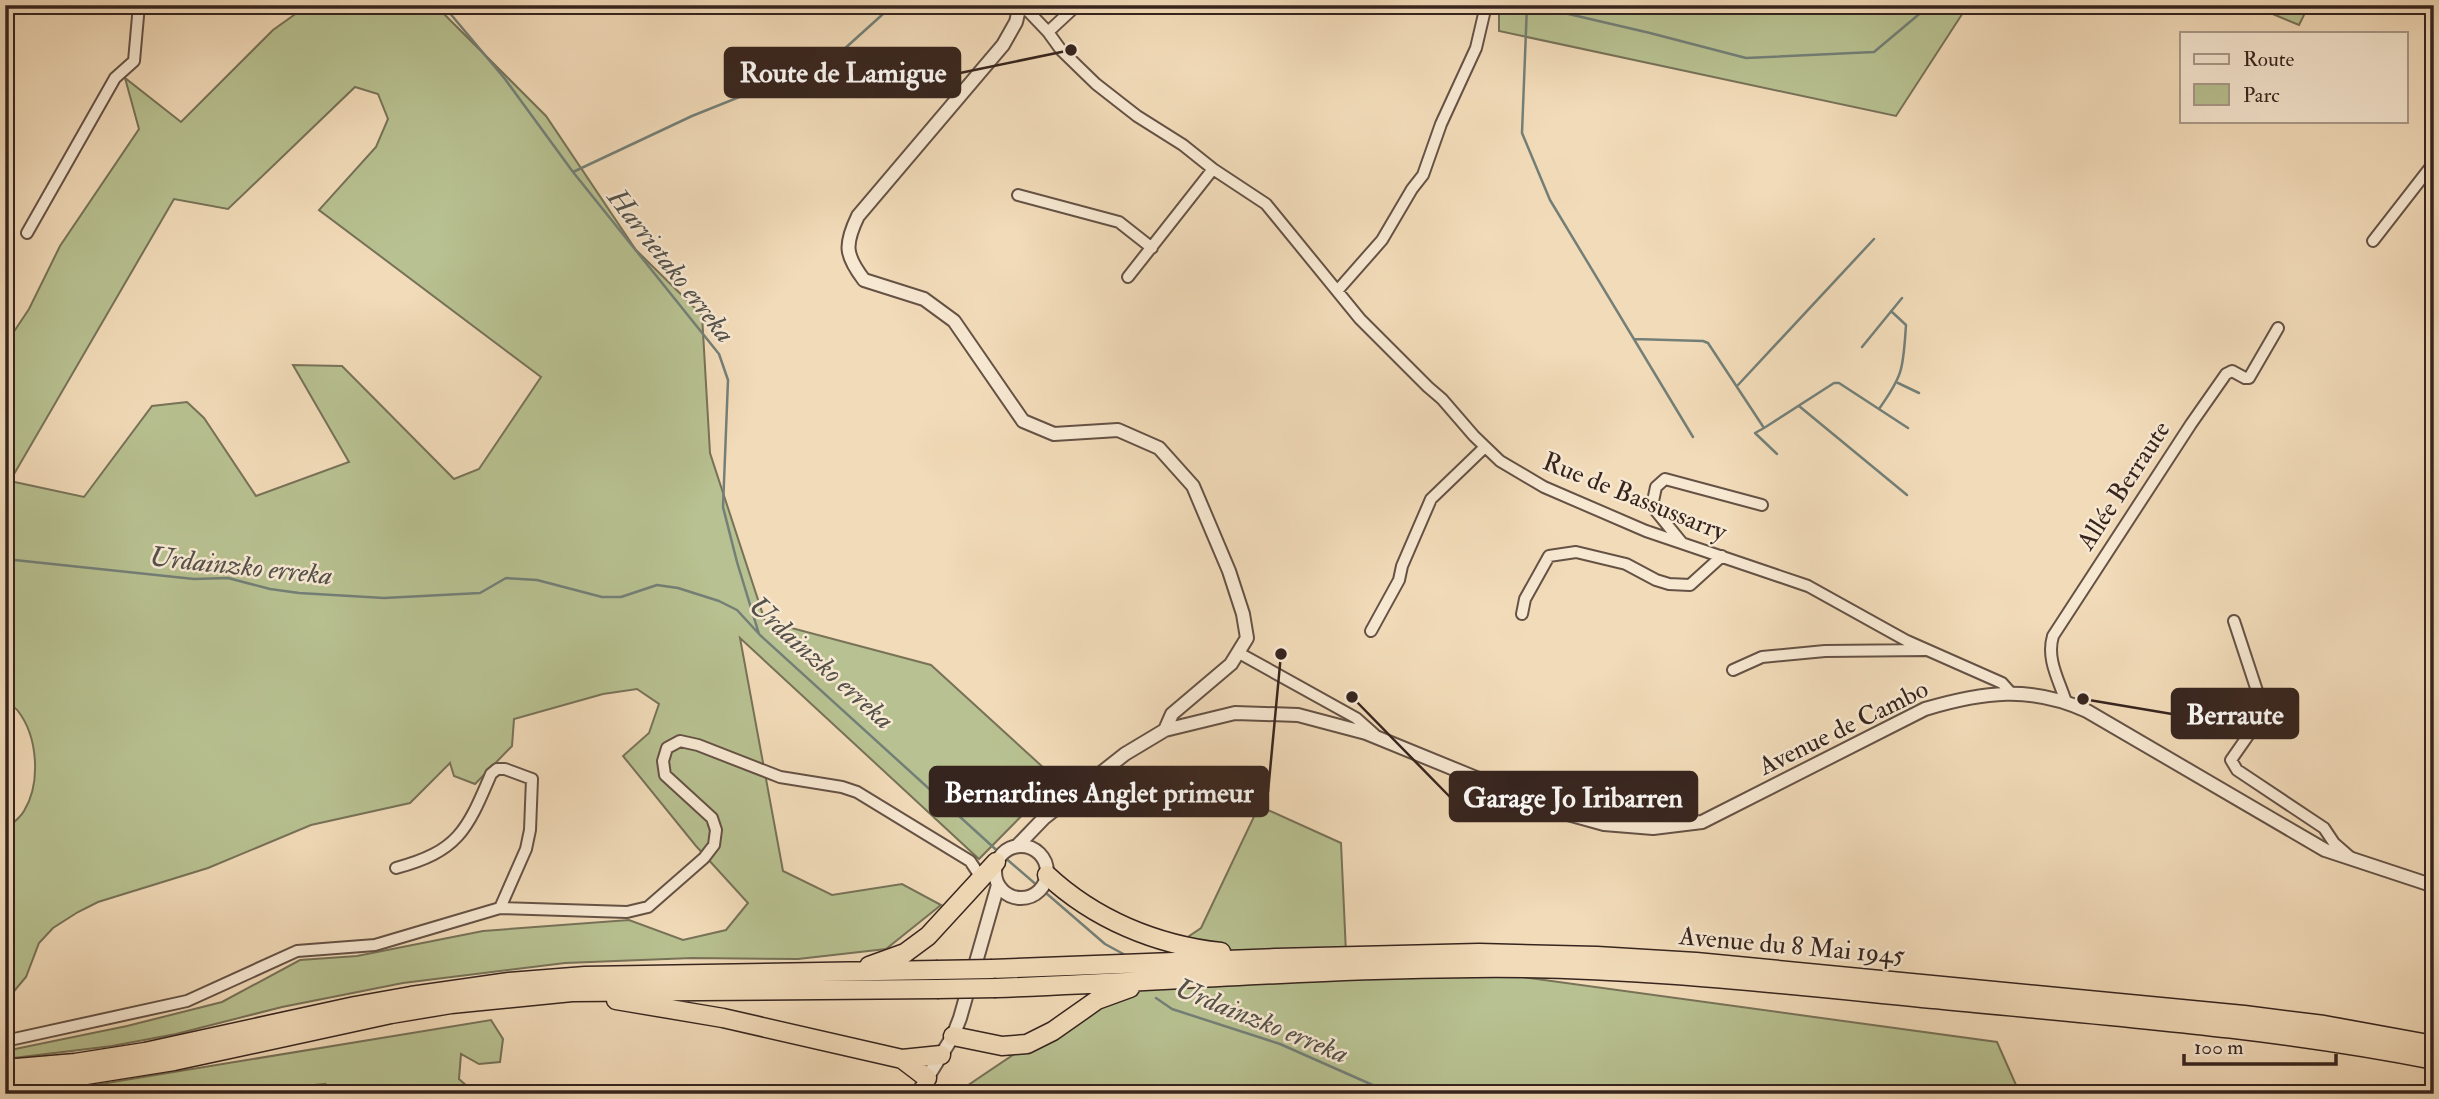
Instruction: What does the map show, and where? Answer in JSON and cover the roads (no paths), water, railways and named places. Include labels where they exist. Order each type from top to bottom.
[{"type":"highway","points":[[5,1069],[75,1063],[145,1052],[355,1006],[509,982],[584,976],[843,972],[887,961],[905,953],[990,882],[1005,854]]},
{"type":"highway","points":[[1042,884],[1061,888],[1091,910],[1155,939],[1202,950],[1276,958]]},
{"type":"highway","name":"Avenue du 8 Mai 1945","points":[[843,972],[1479,953],[1597,956],[1684,961],[2245,1015],[2434,1045]]},
{"type":"highway","name":"Avenue du 8 Mai 1945","points":[[572,992],[996,988],[1143,982],[1282,972],[1478,968],[1674,975],[2241,1029],[2329,1041],[2434,1060]]},
{"type":"highway","points":[[953,1035],[1002,1046],[1027,1044],[1053,1031],[1097,1000],[1143,982]]},
{"type":"highway","points":[[5,1083],[86,1075],[174,1061],[391,1014],[450,1004],[572,992],[723,1018],[902,1059],[941,1055]]},
{"type":"highway","points":[[902,1059],[927,1078]]},
{"type":"street","points":[[27,233],[115,78],[134,61],[139,5]]},
{"type":"street","points":[[1048,32],[1077,5]]},
{"type":"street","points":[[1338,290],[1382,240],[1423,175],[1441,124],[1476,48],[1484,5]]},
{"type":"street","points":[[1020,6],[1016,22],[1003,45],[858,216],[849,237],[848,254],[864,280],[924,299],[954,321],[1023,421],[1054,434],[1118,430],[1159,448],[1193,486],[1229,571],[1243,614],[1247,638],[1231,664],[1171,714],[1165,730]]},
{"type":"street","name":"Rue de Bassussarry","points":[[1020,6],[1029,12],[1061,50],[1096,84],[1137,116],[1184,145],[1213,169],[1266,204],[1360,318],[1500,461],[1544,487],[1646,531],[1808,586],[1928,650],[1992,677],[2010,692]]},
{"type":"street","points":[[2373,241],[2429,169],[2434,167]]},
{"type":"street","points":[[1128,277],[1213,169]]},
{"type":"street","points":[[1018,195],[1119,222],[1152,248]]},
{"type":"street","name":"Allée Berraute","points":[[2066,702],[2050,658],[2049,648],[2053,636],[2226,374],[2232,371],[2249,378],[2278,328]]},
{"type":"street","points":[[1371,631],[1399,580],[1402,566],[1431,499],[1485,447]]},
{"type":"street","points":[[1682,543],[1652,506],[1656,487],[1665,480],[1762,505]]},
{"type":"street","points":[[1522,614],[1525,599],[1549,556],[1576,552],[1626,564],[1669,584],[1690,585],[1722,556]]},
{"type":"street","points":[[2234,621],[2261,704],[2261,717],[2231,760],[2237,770],[2324,828],[2334,843],[2354,860]]},
{"type":"street","points":[[1733,670],[1762,657],[1825,652],[1928,650]]},
{"type":"street","name":"Avenue de Cambo","points":[[1239,653],[1356,718],[1376,736]]},
{"type":"street","name":"Avenue de Cambo","points":[[1005,854],[1044,818],[1125,754],[1165,730],[1235,713],[1298,715],[1376,736],[1557,811],[1604,824],[1653,828],[1702,822],[1925,709],[1953,701],[2010,692],[2049,697],[2087,711],[2325,850],[2434,886]]},
{"type":"street","points":[[5,1041],[187,1001],[297,951],[375,945],[500,908],[627,912],[648,907],[704,858],[714,845],[716,830],[712,818],[665,775],[663,761],[667,747],[680,741],[698,745],[780,777],[857,792],[970,861],[990,882],[1010,897],[1021,899],[1042,884],[1045,861],[1030,847],[1005,854]]},
{"type":"street","points":[[396,868],[421,862],[444,850],[464,830],[473,816],[491,774],[497,769],[517,772],[531,779],[530,830],[520,866],[500,908]]},
{"type":"street","points":[[1036,851],[1037,831],[1044,818]]},
{"type":"street","points":[[915,1094],[953,1035],[989,914],[990,882]]},
{"type":"street","points":[[989,914],[1010,897]]},
{"type":"waterway","name":"Harrietako erreka","points":[[443,5],[505,79],[573,172],[719,354],[728,380],[723,507],[759,634]]},
{"type":"waterway","points":[[573,172],[692,116],[832,60],[893,5]]},
{"type":"waterway","points":[[1527,5],[1522,133],[1550,200],[1693,437]]},
{"type":"waterway","points":[[1530,5],[1746,58],[1874,52],[1930,5]]},
{"type":"waterway","points":[[1738,385],[1874,239]]},
{"type":"waterway","points":[[1862,347],[1902,298]]},
{"type":"waterway","points":[[1879,409],[1898,378],[1904,351],[1906,325],[1891,311]]},
{"type":"waterway","points":[[1634,339],[1708,343],[1764,428],[1834,383],[1839,383],[1908,428]]},
{"type":"waterway","points":[[1898,383],[1919,393]]},
{"type":"waterway","points":[[1799,406],[1907,495]]},
{"type":"waterway","points":[[1764,428],[1755,433],[1777,454]]},
{"type":"waterway","name":"Urdainzko erreka","points":[[5,559],[194,579],[228,578],[299,593],[384,598],[480,593],[506,578],[537,580],[602,597],[621,597],[657,585],[678,588],[719,601],[737,610],[760,635],[1003,856],[1105,944],[1127,956]]},
{"type":"waterway","name":"Urdainzko erreka","points":[[1156,998],[1172,1009],[1280,1044],[1393,1094]]},
{"type":"place","name":"Route de Lamigue","points":[[1071,50]]},
{"type":"place","name":"Bernardines Anglet primeur","points":[[1281,654]]},
{"type":"place","name":"Garage Jo Iribarren","points":[[1352,697]]},
{"type":"place","name":"Berraute","points":[[2083,699]]}]
